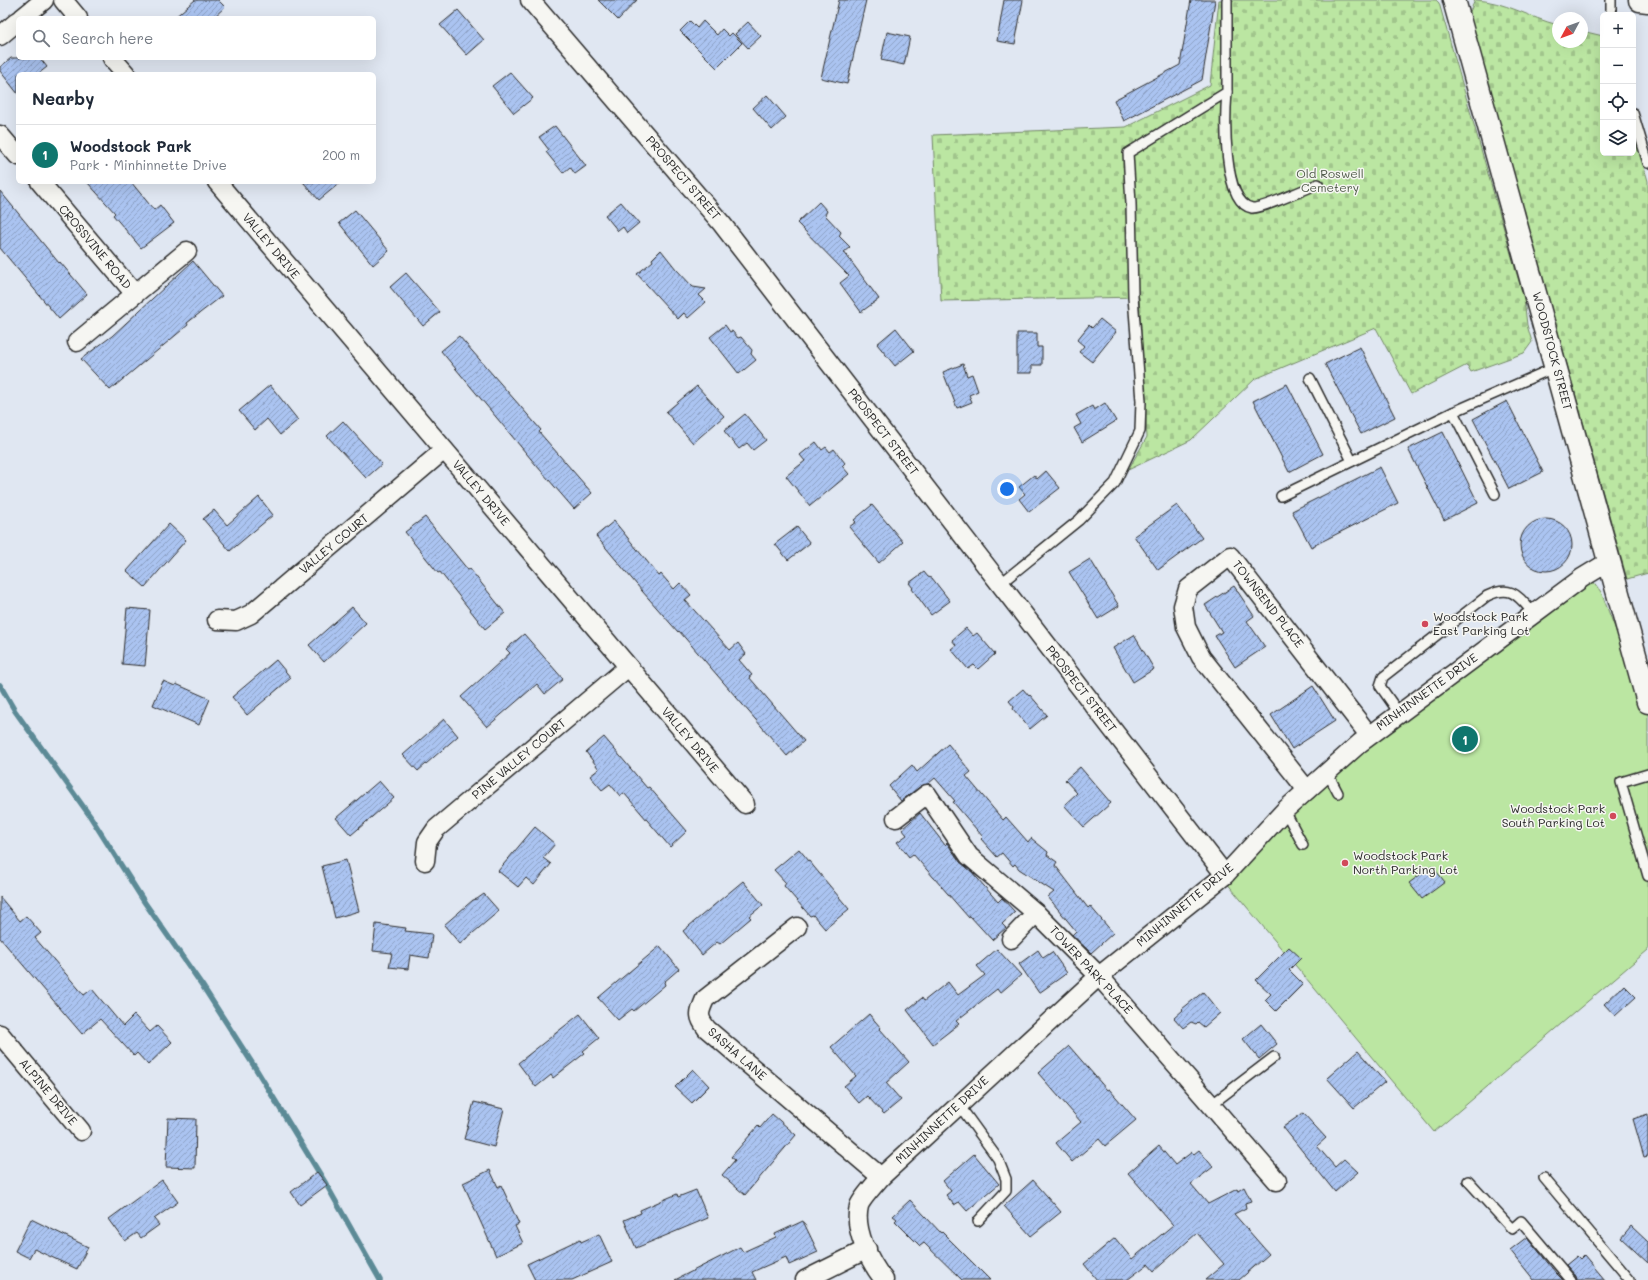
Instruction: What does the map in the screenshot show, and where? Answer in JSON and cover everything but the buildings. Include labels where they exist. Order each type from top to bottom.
[{"type":"main road","name":"WOODSTOCK STREET","points":[[1454,0],[1646,690]]},
{"type":"main road","points":[[1640,0],[1648,1]]},
{"type":"street","points":[[24,16],[44,0]]},
{"type":"street","points":[[63,0],[76,16]]},
{"type":"street","name":"PROSPECT STREET","points":[[530,0],[722,224],[1225,875]]},
{"type":"street","points":[[0,36],[16,23]]},
{"type":"street","points":[[114,60],[124,72]]},
{"type":"street","points":[[0,135],[16,154]]},
{"type":"street","name":"CROSSVINE ROAD","points":[[42,184],[134,294]]},
{"type":"street","name":"VALLEY DRIVE","points":[[219,184],[745,804]]},
{"type":"street","points":[[77,342],[187,251]]},
{"type":"street","name":"VALLEY COURT","points":[[217,620],[236,621],[251,614],[444,450]]},
{"type":"street","name":"TOWNSEND PLACE","points":[[1307,790],[1201,656],[1186,627],[1183,606],[1188,589],[1230,556],[1369,735]]},
{"type":"street","name":"MINHINNETTE DRIVE","points":[[884,1280],[874,1266],[858,1228],[859,1205],[881,1176],[1099,976],[1225,875],[1285,811],[1369,735],[1582,578],[1610,561]]},
{"type":"street","name":"PINE VALLEY COURT","points":[[425,861],[427,842],[436,829],[628,667]]},
{"type":"street","name":"TOWER PARK PLACE","points":[[896,818],[927,794],[969,856],[1036,914],[1099,976],[1278,1181]]},
{"type":"street","points":[[1011,939],[1036,914]]},
{"type":"street","name":"SASHA LANE","points":[[797,927],[705,998],[699,1013],[701,1021],[707,1029],[881,1176]]},
{"type":"street","name":"ALPINE DRIVE","points":[[0,1034],[81,1131]]},
{"type":"street","points":[[805,1280],[867,1249]]},
{"type":"lane","points":[[1227,0],[1227,92],[1225,119],[1232,186],[1245,206],[1253,208],[1318,184]]},
{"type":"lane","points":[[1611,0],[1611,12]]},
{"type":"lane","points":[[1000,584],[1079,520],[1116,483],[1140,431],[1141,401],[1133,297],[1132,204],[1128,153],[1227,92]]},
{"type":"lane","points":[[1635,120],[1648,163]]},
{"type":"lane","points":[[1281,496],[1453,412],[1556,367]]},
{"type":"lane","points":[[1310,378],[1352,461]]},
{"type":"lane","points":[[1453,412],[1495,494]]},
{"type":"lane","points":[[1399,713],[1380,686],[1383,677],[1487,596],[1503,590],[1512,592],[1518,595],[1534,614]]},
{"type":"lane","points":[[1327,772],[1338,793]]},
{"type":"lane","points":[[1648,774],[1621,782],[1648,876]]},
{"type":"lane","points":[[1285,811],[1303,845]]},
{"type":"lane","points":[[1211,1105],[1274,1057]]},
{"type":"lane","points":[[959,1105],[998,1159],[1006,1179],[1006,1191],[978,1221]]},
{"type":"lane","points":[[1544,1178],[1630,1280]]},
{"type":"lane","points":[[1468,1181],[1512,1229],[1521,1221],[1571,1280]]},
{"type":"green space","name":"Old Roswell Cemetery","points":[[1219,0],[1436,0],[1439,3],[1524,299],[1527,325],[1532,342],[1524,353],[1471,372],[1467,365],[1411,394],[1376,328],[1255,379],[1191,440],[1128,470],[1147,437],[1139,297],[941,301],[933,135],[1126,127],[1210,85]]},
{"type":"green space","points":[[1475,0],[1486,1],[1496,3],[1552,23],[1552,48],[1588,48],[1588,32],[1600,35],[1600,156],[1636,156],[1636,140],[1648,181],[1648,573],[1627,579],[1469,14]]},
{"type":"green space","points":[[1587,573],[1601,592],[1648,713],[1648,950],[1434,1132],[1216,870],[1297,798]]},
{"type":"waterway","points":[[0,685],[15,711],[90,816],[145,903],[202,985],[256,1069],[326,1184],[380,1280]]},
{"type":"place","name":"Woodstock Park East Parking Lot","points":[[1425,624]]},
{"type":"place","name":"Woodstock Park","points":[[1465,739]]},
{"type":"place","name":"Woodstock Park South Parking Lot","points":[[1613,816]]},
{"type":"place","name":"Woodstock Park North Parking Lot","points":[[1345,863]]}]
